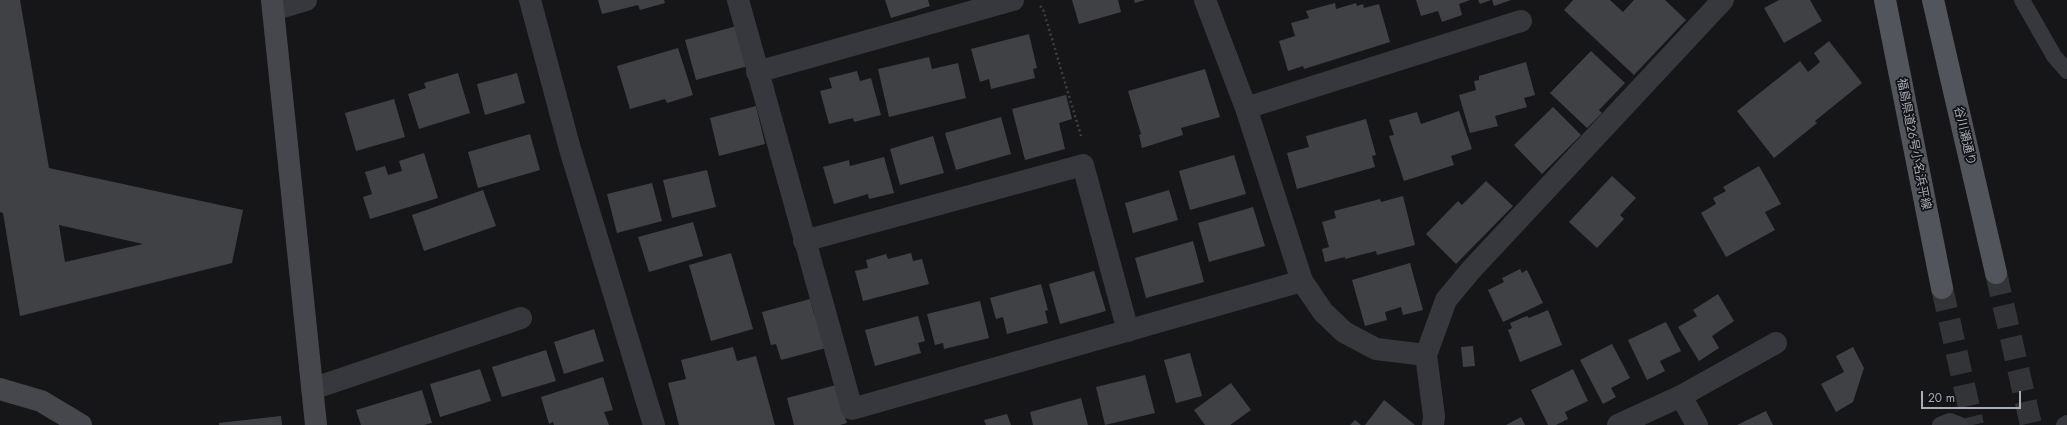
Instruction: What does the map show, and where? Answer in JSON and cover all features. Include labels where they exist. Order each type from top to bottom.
[{"type":"main road","name":"福島県道26号小名浜平線","points":[[1885,0],[1942,288]]},
{"type":"main road","name":"谷川瀬通り","points":[[1933,0],[1996,273]]},
{"type":"street","points":[[306,0],[273,5],[316,425]]},
{"type":"street","points":[[530,0],[570,149],[654,425]]},
{"type":"street","points":[[738,0],[852,409],[1302,281]]},
{"type":"street","points":[[757,72],[1013,0]]},
{"type":"street","points":[[1205,0],[1246,108],[1302,281],[1323,312],[1344,332],[1376,349],[1426,355]]},
{"type":"street","points":[[1433,425],[1434,416],[1426,355],[1446,300],[1471,270],[1723,0]]},
{"type":"street","points":[[1246,108],[1521,21]]},
{"type":"street","points":[[804,241],[1083,165],[1128,330]]},
{"type":"street","points":[[312,389],[521,318]]},
{"type":"street","points":[[1618,425],[1681,396],[1776,343]]},
{"type":"street","points":[[0,389],[41,401],[81,425]]},
{"type":"street","points":[[1681,396],[1697,425]]},
{"type":"lane","points":[[2022,0],[2061,58],[2067,71]]},
{"type":"lane","points":[[1940,425],[1950,421],[1960,425]]},
{"type":"path","points":[[1038,4],[1043,9],[1085,150],[1083,165]]},
{"type":"building","points":[[0,0],[20,0],[49,168],[243,210],[232,263],[20,316],[3,213],[0,212]],"holes":[[[59,225],[143,244],[65,262]]]},
{"type":"building","points":[[598,0],[664,0],[665,3],[640,10],[638,5],[602,14]]},
{"type":"building","points":[[885,0],[928,0],[930,6],[891,18]]},
{"type":"building","points":[[1072,0],[1118,0],[1121,12],[1079,24]]},
{"type":"building","points":[[1134,0],[1145,0],[1135,3]]},
{"type":"building","points":[[1416,0],[1470,0],[1459,4],[1462,15],[1442,22],[1438,11],[1421,16]]},
{"type":"building","points":[[1478,0],[1491,0],[1480,4]]},
{"type":"building","points":[[1492,0],[1511,0],[1494,6]]},
{"type":"building","points":[[1573,0],[1610,0],[1623,12],[1634,0],[1665,0],[1686,20],[1634,75],[1564,10]]},
{"type":"building","points":[[1779,0],[1810,0],[1822,21],[1784,43],[1764,8]]},
{"type":"building","points":[[1335,3],[1336,9],[1356,3],[1357,6],[1363,4],[1364,8],[1379,4],[1390,42],[1304,69],[1303,66],[1288,71],[1279,41],[1295,36],[1291,23],[1309,18],[1306,11]]},
{"type":"building","points":[[737,26],[748,66],[696,80],[685,40]]},
{"type":"building","points":[[1029,34],[1037,68],[1033,69],[1035,78],[991,89],[989,79],[980,82],[971,49]]},
{"type":"building","points":[[1829,41],[1862,83],[1815,121],[1817,123],[1774,158],[1737,111],[1800,61],[1808,72],[1820,62],[1814,53]]},
{"type":"building","points":[[678,48],[693,95],[667,103],[665,99],[630,109],[617,66]]},
{"type":"building","points":[[1591,51],[1625,83],[1599,110],[1602,113],[1587,128],[1550,93]]},
{"type":"building","points":[[929,57],[932,69],[958,63],[966,98],[889,117],[878,69]]},
{"type":"building","points":[[1526,62],[1535,95],[1524,98],[1527,107],[1495,116],[1498,126],[1470,133],[1459,95],[1476,90],[1474,81],[1479,80],[1479,76]]},
{"type":"building","points":[[1205,69],[1220,117],[1181,128],[1183,135],[1142,148],[1139,135],[1141,134],[1128,91]]},
{"type":"building","points":[[857,71],[860,81],[871,78],[881,115],[854,122],[853,118],[829,124],[820,91],[832,88],[829,78]]},
{"type":"building","points":[[458,73],[470,113],[419,129],[408,94],[426,88],[424,83]]},
{"type":"building","points":[[517,73],[525,103],[485,115],[477,84]]},
{"type":"building","points":[[1066,95],[1072,119],[1059,123],[1065,149],[1025,160],[1012,109]]},
{"type":"building","points":[[394,99],[405,137],[356,151],[345,113]]},
{"type":"building","points":[[756,106],[765,144],[719,156],[710,118]]},
{"type":"building","points":[[1553,107],[1581,135],[1542,174],[1514,145]]},
{"type":"building","points":[[1459,111],[1472,149],[1451,156],[1454,165],[1404,181],[1389,136],[1394,135],[1389,120],[1417,112],[1421,124]]},
{"type":"building","points":[[1001,117],[1011,154],[956,170],[945,133]]},
{"type":"building","points":[[1366,119],[1376,155],[1372,156],[1375,167],[1297,189],[1287,153],[1309,147],[1306,136]]},
{"type":"building","points":[[530,134],[540,170],[478,188],[468,152]]},
{"type":"building","points":[[933,136],[944,173],[900,185],[890,149]]},
{"type":"building","points":[[424,153],[438,198],[370,219],[363,197],[372,194],[365,172],[385,166],[388,175],[402,171],[399,161]]},
{"type":"building","points":[[1234,155],[1246,194],[1190,210],[1179,171]]},
{"type":"building","points":[[884,157],[894,193],[869,199],[868,194],[834,204],[823,167],[849,160],[850,166]]},
{"type":"building","points":[[1759,166],[1781,204],[1765,212],[1775,230],[1726,257],[1701,213],[1716,204],[1713,198],[1726,191],[1723,187]]},
{"type":"building","points":[[707,170],[716,207],[672,218],[663,180]]},
{"type":"building","points":[[1612,176],[1636,198],[1620,215],[1624,219],[1597,248],[1569,222]]},
{"type":"building","points":[[1486,181],[1513,206],[1456,264],[1426,234],[1458,201],[1462,205]]},
{"type":"building","points":[[652,183],[662,221],[617,233],[607,194]]},
{"type":"building","points":[[483,190],[496,226],[424,251],[412,215]]},
{"type":"building","points":[[1169,190],[1178,220],[1133,233],[1125,203]]},
{"type":"building","points":[[1403,196],[1415,245],[1377,255],[1376,251],[1345,259],[1345,257],[1325,262],[1322,249],[1329,247],[1322,222],[1336,218],[1334,211],[1380,199],[1381,202]]},
{"type":"building","points":[[1253,207],[1265,246],[1209,262],[1198,223]]},
{"type":"building","points":[[693,222],[703,256],[649,272],[638,237]]},
{"type":"building","points":[[1193,241],[1204,282],[1146,298],[1135,258]]},
{"type":"building","points":[[731,253],[753,329],[711,341],[689,265]]},
{"type":"building","points":[[911,253],[913,261],[922,259],[929,284],[863,301],[855,271],[868,268],[866,260],[886,254],[888,259]]},
{"type":"building","points":[[1410,263],[1423,310],[1403,315],[1401,307],[1385,312],[1387,320],[1365,326],[1352,280]]},
{"type":"building","points":[[1520,269],[1522,273],[1527,270],[1543,303],[1503,322],[1488,290],[1504,282],[1502,278]]},
{"type":"building","points":[[1094,271],[1106,311],[1060,324],[1049,284]]},
{"type":"building","points":[[1041,284],[1048,310],[1045,311],[1048,323],[1007,334],[1003,317],[996,319],[990,298]]},
{"type":"building","points":[[1718,294],[1734,321],[1712,336],[1719,348],[1699,361],[1678,327],[1697,316],[1693,310]]},
{"type":"building","points":[[810,299],[814,314],[822,312],[826,348],[781,360],[776,344],[771,345],[762,312]]},
{"type":"building","points":[[980,301],[989,338],[944,349],[943,343],[935,345],[927,314]]},
{"type":"building","points":[[1548,310],[1562,345],[1520,362],[1508,330],[1512,328],[1510,323],[1527,316],[1529,318]]},
{"type":"building","points":[[918,316],[925,341],[918,343],[921,353],[875,366],[865,330]]},
{"type":"building","points":[[1666,322],[1681,351],[1660,361],[1665,371],[1647,380],[1628,340]]},
{"type":"building","points":[[594,329],[604,361],[564,374],[554,342]]},
{"type":"building","points":[[1612,344],[1630,378],[1611,388],[1616,397],[1603,404],[1580,360]]},
{"type":"building","points":[[1473,346],[1475,366],[1463,367],[1461,347]]},
{"type":"building","points":[[733,347],[737,361],[756,356],[775,425],[679,425],[668,383],[686,379],[681,360]]},
{"type":"building","points":[[1853,347],[1864,368],[1853,402],[1836,412],[1821,384],[1844,372],[1836,356]]},
{"type":"building","points":[[546,350],[556,381],[502,397],[492,367]]},
{"type":"building","points":[[1190,353],[1202,396],[1176,403],[1164,360]]},
{"type":"building","points":[[480,369],[491,401],[440,417],[430,384]]},
{"type":"building","points":[[1573,369],[1588,401],[1565,412],[1568,419],[1556,425],[1548,425],[1531,390]]},
{"type":"building","points":[[1145,375],[1155,413],[1105,425],[1096,387]]},
{"type":"building","points":[[603,377],[613,410],[604,412],[609,425],[554,425],[553,422],[549,424],[541,397]]},
{"type":"building","points":[[1231,383],[1251,410],[1230,425],[1205,425],[1194,410]]},
{"type":"building","points":[[836,385],[847,423],[840,425],[794,425],[787,398]]},
{"type":"building","points":[[422,390],[432,423],[424,425],[361,425],[356,410]]},
{"type":"building","points":[[1081,398],[1088,425],[1033,425],[1030,412]]},
{"type":"building","points":[[1384,400],[1415,425],[1365,425]]},
{"type":"building","points":[[1766,411],[1773,425],[1737,425]]},
{"type":"building","points":[[1007,414],[1011,425],[986,425],[984,420]]},
{"type":"building","points":[[281,416],[282,425],[219,425],[219,423]]},
{"type":"building","points":[[1521,417],[1525,425],[1506,425]]},
{"type":"building","points":[[1355,420],[1361,425],[1350,425]]},
{"type":"tunnel","points":[[1996,273],[2031,425]]},
{"type":"tunnel","points":[[1942,288],[1973,425]]}]
